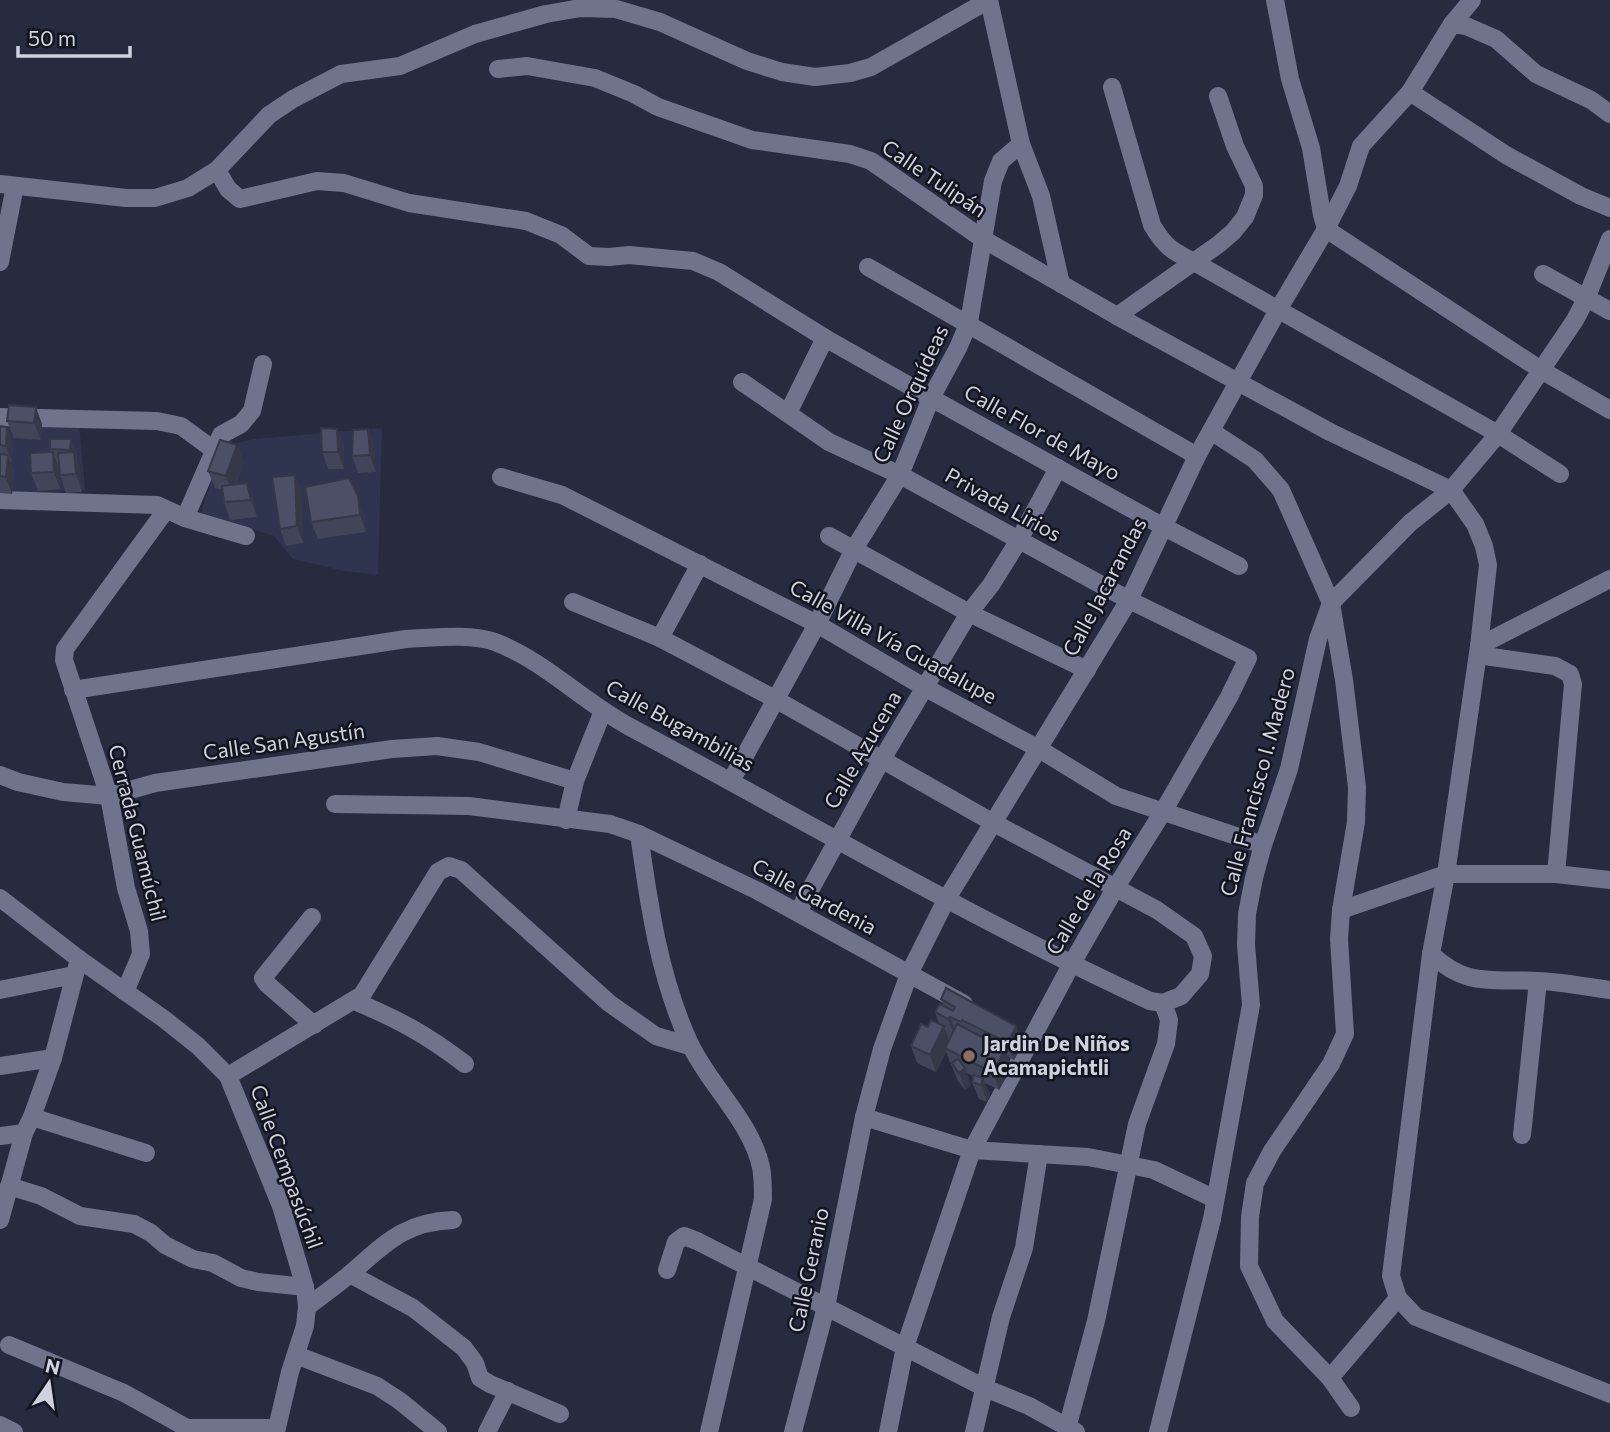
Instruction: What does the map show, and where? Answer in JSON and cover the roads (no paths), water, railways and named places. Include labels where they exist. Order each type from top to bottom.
[{"type":"street","points":[[5,185],[126,198],[155,198],[188,188],[218,170],[269,115],[341,74],[400,66],[475,34],[546,14],[581,8],[616,9],[660,22],[747,61],[782,72],[814,77],[850,73],[871,67],[989,0],[1021,144],[1041,196],[1061,284]]},
{"type":"street","points":[[1275,0],[1290,79],[1311,148],[1326,229],[1541,370],[1610,410]]},
{"type":"street","name":"Calle Jacarandas","points":[[864,1117],[882,1049],[909,974],[946,900],[1129,600],[1196,456],[1348,186],[1361,146],[1410,92],[1452,24],[1472,0]]},
{"type":"street","points":[[1452,24],[1466,26],[1496,39],[1536,74],[1591,100],[1610,114]]},
{"type":"street","name":"Calle Tulipán","points":[[498,69],[527,66],[595,78],[658,107],[752,140],[850,154],[871,162],[983,239],[1117,316],[1330,432],[1451,490]]},
{"type":"street","points":[[1112,87],[1152,225],[1163,243],[1173,252],[1498,434],[1560,474]]},
{"type":"street","points":[[1410,92],[1506,155],[1581,196],[1610,208]]},
{"type":"street","points":[[1117,316],[1233,232],[1245,217],[1254,195],[1254,186],[1239,157],[1218,96]]},
{"type":"street","name":"Calle Orquídeas","points":[[731,781],[817,624],[854,549],[900,475],[931,398],[958,348],[969,323],[993,181],[1000,161],[1021,144]]},
{"type":"street","points":[[218,170],[228,189],[240,199],[317,181],[344,183],[409,203],[526,221],[561,235],[589,256],[629,255],[693,261],[719,272],[825,338],[788,413]]},
{"type":"street","points":[[0,174],[5,185],[0,262]]},
{"type":"street","name":"Calle Francisco I. Madero","points":[[1158,1432],[1212,1219],[1251,1005],[1246,945],[1247,914],[1263,845],[1289,769],[1318,639],[1331,603],[1410,523],[1451,490],[1498,434],[1587,299],[1610,239]]},
{"type":"street","points":[[869,267],[1196,456]]},
{"type":"street","points":[[1543,274],[1610,312]]},
{"type":"street","name":"Calle Flor de Mayo","points":[[825,338],[1239,566]]},
{"type":"street","points":[[185,518],[221,435],[241,424],[251,411],[263,364]]},
{"type":"street","name":"Privada Lirios","points":[[742,382],[829,442],[900,475],[1129,600],[1248,658]]},
{"type":"street","points":[[0,417],[158,421],[181,426],[214,450]]},
{"type":"street","points":[[1210,431],[1255,460],[1281,491],[1331,603],[1344,680],[1357,787],[1356,822],[1341,909],[1339,939],[1345,1034],[1331,1064],[1272,1152],[1255,1183],[1250,1217],[1249,1266],[1275,1321],[1330,1378],[1351,1408]]},
{"type":"street","name":"Calle Azucena","points":[[798,912],[924,687],[969,613],[1019,540],[1058,468]]},
{"type":"street","name":"Calle Villa Vía Guadalupe","points":[[502,477],[562,495],[817,624],[924,687],[1040,748],[1116,796],[1263,845]]},
{"type":"street","points":[[1451,490],[1475,524],[1488,565],[1446,874],[1431,954],[1391,1276],[1398,1298],[1416,1317],[1610,1394]]},
{"type":"street","points":[[0,500],[157,505],[185,518],[246,536]]},
{"type":"street","name":"Cerrada Guamúchil","points":[[125,992],[141,954],[139,932],[126,888],[109,796],[64,660],[65,649],[166,510]]},
{"type":"street","points":[[829,536],[969,613],[1087,670]]},
{"type":"street","points":[[660,638],[700,564]]},
{"type":"street","points":[[1478,651],[1610,579]]},
{"type":"street","points":[[573,602],[660,638],[1157,910],[1194,936],[1203,956],[1200,974],[1194,984],[1181,996],[1156,1002],[1169,1020],[1166,1044],[1137,1124],[1070,1431],[1029,1406],[985,1388],[684,1236],[676,1242],[667,1270]]},
{"type":"street","name":"Calle Bugambilias","points":[[73,690],[405,639],[452,637],[493,641],[529,659],[603,711],[946,900],[1070,965],[1156,1002]]},
{"type":"street","points":[[1478,651],[1555,666],[1570,674],[1573,684],[1556,874]]},
{"type":"street","name":"Calle de la Rosa","points":[[888,1432],[905,1347],[972,1150],[1025,1038],[1164,810],[1230,697],[1248,658]]},
{"type":"street","points":[[566,820],[575,781],[603,711]]},
{"type":"street","name":"Calle San Agustín","points":[[0,775],[63,792],[109,796],[155,783],[392,749],[437,746],[480,752],[575,781]]},
{"type":"street","name":"Calle Gardenia","points":[[335,804],[469,806],[610,824],[639,834],[798,912],[982,1014]]},
{"type":"street","points":[[639,834],[652,927],[678,1017],[690,1046],[752,1142],[761,1167],[763,1199],[709,1432]]},
{"type":"street","points":[[228,1076],[362,995],[438,872],[449,866],[461,870],[608,1003],[656,1036],[690,1046]]},
{"type":"street","points":[[1341,909],[1446,874],[1556,874],[1610,880]]},
{"type":"street","name":"Calle Cempasúchil","points":[[0,898],[77,967],[125,992],[198,1045],[228,1076],[281,1206],[305,1287],[305,1326],[276,1430]]},
{"type":"street","points":[[312,917],[263,978],[314,1025]]},
{"type":"street","points":[[1431,954],[1458,974],[1491,982],[1538,981],[1610,990]]},
{"type":"street","points":[[0,990],[77,967]]},
{"type":"street","points":[[0,1220],[24,1133],[53,1058],[77,967]]},
{"type":"street","points":[[1522,1135],[1538,981]]},
{"type":"street","points":[[354,1000],[402,1021],[434,1040],[465,1064]]},
{"type":"street","points":[[0,1066],[53,1058]]},
{"type":"street","points":[[32,1117],[146,1153]]},
{"type":"street","points":[[864,1117],[972,1150],[1088,1157],[1129,1164],[1154,1170],[1215,1199]]},
{"type":"street","name":"Calle Geranio","points":[[793,1432],[825,1307],[864,1117]]},
{"type":"street","points":[[0,1136],[24,1133]]},
{"type":"street","points":[[974,1432],[1001,1317],[1024,1248],[1039,1154]]},
{"type":"street","points":[[9,1186],[41,1196],[80,1216],[134,1224],[193,1259],[213,1263],[241,1278],[305,1287]]},
{"type":"street","points":[[307,1307],[350,1274],[376,1248],[402,1232],[420,1225],[453,1220]]},
{"type":"street","points":[[350,1274],[413,1308],[464,1348],[475,1363],[480,1378],[560,1414]]},
{"type":"street","points":[[1330,1378],[1398,1298]]},
{"type":"street","points":[[9,1345],[124,1393],[187,1428],[276,1430]]},
{"type":"street","points":[[296,1355],[377,1386],[438,1432]]},
{"type":"street","points":[[487,1432],[508,1391]]},
{"type":"street","points":[[0,1425],[14,1432]]},
{"type":"place","name":"Jardin De Niños Acamapichtli","points":[[969,1056]]}]
